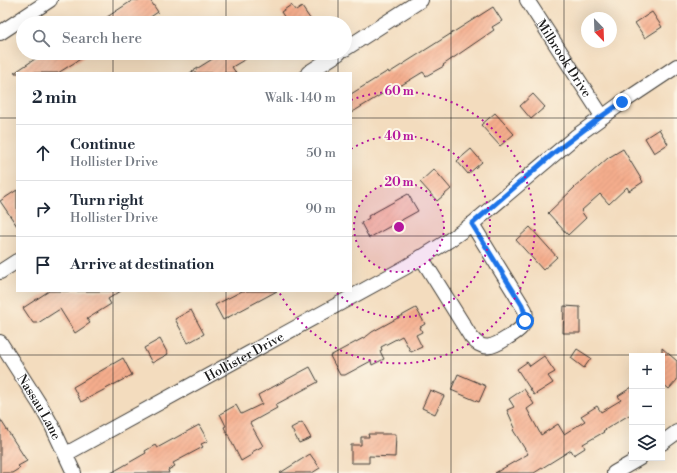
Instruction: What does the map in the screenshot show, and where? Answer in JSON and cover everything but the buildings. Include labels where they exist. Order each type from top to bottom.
[{"type":"street","points":[[26,16],[50,0]]},
{"type":"street","points":[[352,44],[421,0]]},
{"type":"street","name":"Milbrook Drive","points":[[526,0],[602,116]]},
{"type":"street","points":[[0,33],[16,22]]},
{"type":"street","points":[[310,72],[328,60]]},
{"type":"street","name":"Hollister Drive","points":[[66,454],[422,257],[472,224],[555,152],[602,116],[677,66]]},
{"type":"street","points":[[422,257],[474,341],[485,346],[491,346],[498,344],[516,333],[524,324],[526,318],[525,310],[472,224]]},
{"type":"street","points":[[0,272],[16,262]]},
{"type":"street","name":"Nassau Lane","points":[[0,342],[42,408],[66,454],[74,473]]},
{"type":"street","points":[[665,441],[677,432]]},
{"type":"street","points":[[614,473],[635,461]]},
{"type":"route","points":[[525,321],[525,310],[472,224],[555,152],[622,102]]}]
